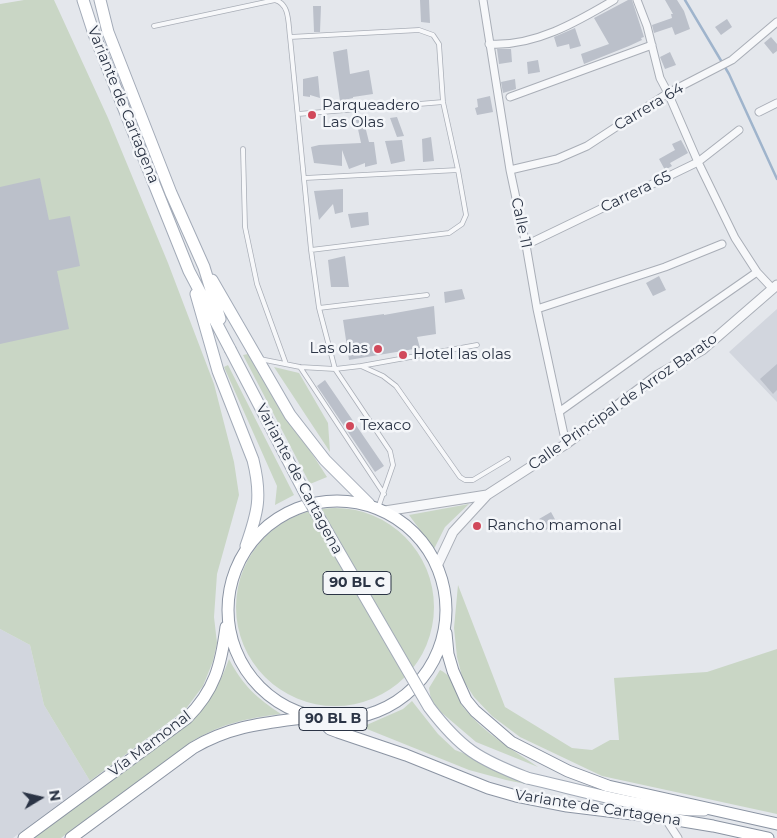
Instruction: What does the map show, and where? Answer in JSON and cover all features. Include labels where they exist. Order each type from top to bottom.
[{"type":"main road","name":"Variante de Cartagena","points":[[83,0],[94,34],[189,271],[306,495],[429,707],[450,734],[472,753],[498,767],[527,778],[615,799],[679,810],[716,810]]},
{"type":"main road","name":"Variante de Cartagena","points":[[100,0],[108,32],[172,193],[204,267],[229,347]]},
{"type":"main road","points":[[204,267],[273,387],[296,422],[325,460],[378,508]]},
{"type":"main road","points":[[189,271],[218,371],[253,460],[257,475],[259,491],[257,511],[246,546]]},
{"type":"main road","name":"90 BL B","points":[[323,500],[346,500],[378,508],[402,521],[416,534],[428,549],[437,566],[446,602],[445,626],[440,647],[430,667],[417,684],[401,699],[382,710],[362,717],[340,720],[315,718],[286,707],[263,691],[245,670],[233,645],[228,618],[228,599],[231,581],[246,546],[262,529],[280,515],[301,506],[323,500]]},
{"type":"main road","name":"Vía Mamonal","points":[[24,838],[187,718],[198,707],[208,692],[220,665],[228,618]]},
{"type":"main road","name":"Variante de Cartagena","points":[[445,626],[448,654],[453,671],[466,700],[487,722],[512,742],[568,770],[608,786],[777,824]]},
{"type":"main road","name":"Variante de Cartagena","points":[[315,718],[330,729],[406,755],[488,788],[516,796],[567,806],[665,818],[768,838]]},
{"type":"main road","name":"Vía Mamonal","points":[[72,838],[211,737],[248,725],[315,718]]},
{"type":"main road","name":"Variante de Cartagena","points":[[679,810],[713,826]]},
{"type":"street","name":"Calle 11","points":[[483,0],[510,170],[566,444]]},
{"type":"street","points":[[489,44],[512,44],[533,39],[567,26],[614,0]]},
{"type":"street","points":[[637,0],[647,26],[660,78],[698,162],[735,238],[757,272],[775,286]]},
{"type":"street","name":"Carrera 64","points":[[510,170],[557,159],[587,146],[668,93],[732,60],[777,22]]},
{"type":"street","points":[[510,97],[652,45]]},
{"type":"street","points":[[759,112],[777,103]]},
{"type":"street","name":"Carrera 65","points":[[526,245],[698,162],[739,130]]},
{"type":"street","points":[[537,309],[665,267],[722,244]]},
{"type":"street","points":[[559,412],[757,272]]},
{"type":"street","name":"Calle Principal de Arroz Barato","points":[[437,566],[453,532],[487,495],[566,444],[658,375],[702,350],[775,286]]},
{"type":"street","name":"Calle Principal de Arroz Barato","points":[[378,508],[487,495]]},
{"type":"street","points":[[665,818],[678,838]]},
{"type":"lane","points":[[154,26],[275,0],[285,6],[290,36],[311,250],[319,308],[335,369],[390,452],[392,465],[378,508]]},
{"type":"lane","points":[[290,36],[419,30],[433,35],[439,44],[443,102],[466,215],[462,224],[449,233],[311,250]]},
{"type":"lane","points":[[298,114],[443,102]]},
{"type":"lane","points":[[243,149],[245,227],[257,284],[286,364]]},
{"type":"lane","points":[[305,178],[458,170]]},
{"type":"lane","points":[[319,308],[427,295]]},
{"type":"lane","points":[[258,359],[300,367],[335,369],[362,366],[477,345]]},
{"type":"lane","points":[[362,366],[383,376],[396,386],[460,477],[465,480],[473,480],[508,459]]},
{"type":"lane","points":[[300,367],[384,494]]},
{"type":"shaded area","points":[[777,309],[777,402],[729,352]]},
{"type":"shaded area","points":[[0,629],[30,645],[44,705],[90,781],[13,838],[0,838]]},
{"type":"green space","points":[[24,0],[54,0],[108,118],[168,263],[214,384],[234,462],[239,495],[217,574],[214,617],[217,643],[213,661],[203,686],[185,710],[90,781],[44,705],[30,645],[0,629],[0,4]]},
{"type":"green space","points":[[248,354],[327,477],[310,484],[243,355]]},
{"type":"green space","points":[[228,365],[294,495],[275,505],[277,486],[224,367]]},
{"type":"green space","points":[[274,367],[299,373],[328,423],[330,452]]},
{"type":"green space","points":[[469,504],[445,527],[434,549],[409,515]]},
{"type":"green space","points":[[335,508],[354,510],[373,516],[390,525],[405,537],[417,552],[426,569],[432,588],[434,607],[432,626],[426,645],[417,662],[405,677],[390,689],[373,698],[354,704],[335,706],[316,704],[297,698],[280,689],[265,677],[253,662],[244,645],[238,626],[236,607],[238,588],[244,569],[253,552],[265,537],[280,525],[297,516],[316,510]]},
{"type":"green space","points":[[458,585],[505,707],[572,748],[592,750],[610,740],[619,740],[614,678],[707,672],[777,649],[777,814],[602,776],[520,737],[492,716],[474,697],[463,680],[457,657],[454,628]]},
{"type":"green space","points":[[229,659],[251,691],[281,714],[236,722],[205,734],[194,740],[61,838],[33,838],[197,715],[216,688]]},
{"type":"green space","points":[[440,670],[450,677],[464,708],[480,725],[499,741],[538,767],[476,742],[442,713],[431,700],[429,688]]},
{"type":"green space","points":[[412,701],[438,734],[455,750],[570,793],[506,780],[469,770],[362,727],[403,709]]},
{"type":"building","points":[[420,0],[429,0],[430,23],[421,22]]},
{"type":"building","points":[[628,0],[632,0],[644,37],[641,38],[642,40],[584,64],[581,54],[609,44],[594,18]]},
{"type":"building","points":[[665,0],[677,0],[684,11],[690,29],[675,35],[672,27],[654,33],[652,25],[672,18],[671,14],[673,14]]},
{"type":"building","points":[[313,6],[321,6],[320,32],[314,32]]},
{"type":"building","points":[[727,19],[732,27],[721,35],[715,27]]},
{"type":"building","points":[[575,28],[581,46],[570,49],[569,44],[557,47],[554,37]]},
{"type":"building","points":[[771,37],[777,44],[777,51],[773,54],[764,43]]},
{"type":"building","points":[[347,49],[350,74],[369,70],[373,94],[340,101],[333,52]]},
{"type":"building","points":[[497,49],[511,49],[512,62],[499,64]]},
{"type":"building","points":[[670,52],[676,65],[665,69],[660,57]]},
{"type":"building","points":[[538,60],[540,72],[528,74],[527,62]]},
{"type":"building","points":[[318,76],[320,98],[310,95],[310,97],[303,96],[303,79]]},
{"type":"building","points":[[515,79],[516,89],[503,93],[501,82]]},
{"type":"building","points":[[490,96],[493,112],[477,115],[475,108],[478,107],[477,99]]},
{"type":"building","points":[[397,117],[404,136],[397,137],[390,118]]},
{"type":"building","points":[[363,118],[369,142],[374,142],[377,164],[365,167],[365,163],[349,169],[342,150],[342,166],[314,163],[311,147],[361,143],[356,120]]},
{"type":"building","points":[[431,137],[434,161],[423,162],[422,139]]},
{"type":"building","points":[[402,140],[405,161],[391,164],[385,141]]},
{"type":"building","points":[[681,140],[688,153],[670,163],[672,166],[665,170],[659,159],[675,150],[672,144]]},
{"type":"building","points":[[40,178],[49,220],[70,216],[80,266],[57,271],[69,329],[0,344],[0,187]]},
{"type":"building","points":[[343,189],[343,212],[335,214],[333,204],[319,220],[314,191]]},
{"type":"building","points":[[368,212],[369,225],[351,228],[348,214]]},
{"type":"building","points":[[345,256],[349,287],[331,287],[328,260]]},
{"type":"building","points":[[659,276],[666,290],[653,296],[646,283]]},
{"type":"building","points":[[462,289],[465,299],[445,303],[444,292]]},
{"type":"building","points":[[434,306],[436,334],[417,337],[420,348],[349,360],[343,320]]},
{"type":"building","points":[[777,364],[777,390],[773,394],[760,379]]},
{"type":"building","name":"Texaco","points":[[325,380],[384,466],[375,472],[317,386]]},
{"type":"building","points":[[551,512],[557,523],[546,530],[539,519]]},
{"type":"waterway","points":[[685,0],[729,74],[777,179]]},
{"type":"place","name":"Parqueadero Las Olas","points":[[312,115]]},
{"type":"place","name":"Las olas","points":[[378,349]]},
{"type":"place","name":"Hotel las olas","points":[[403,355]]},
{"type":"place","name":"Texaco","points":[[350,426]]},
{"type":"place","name":"Rancho mamonal","points":[[477,526]]}]
